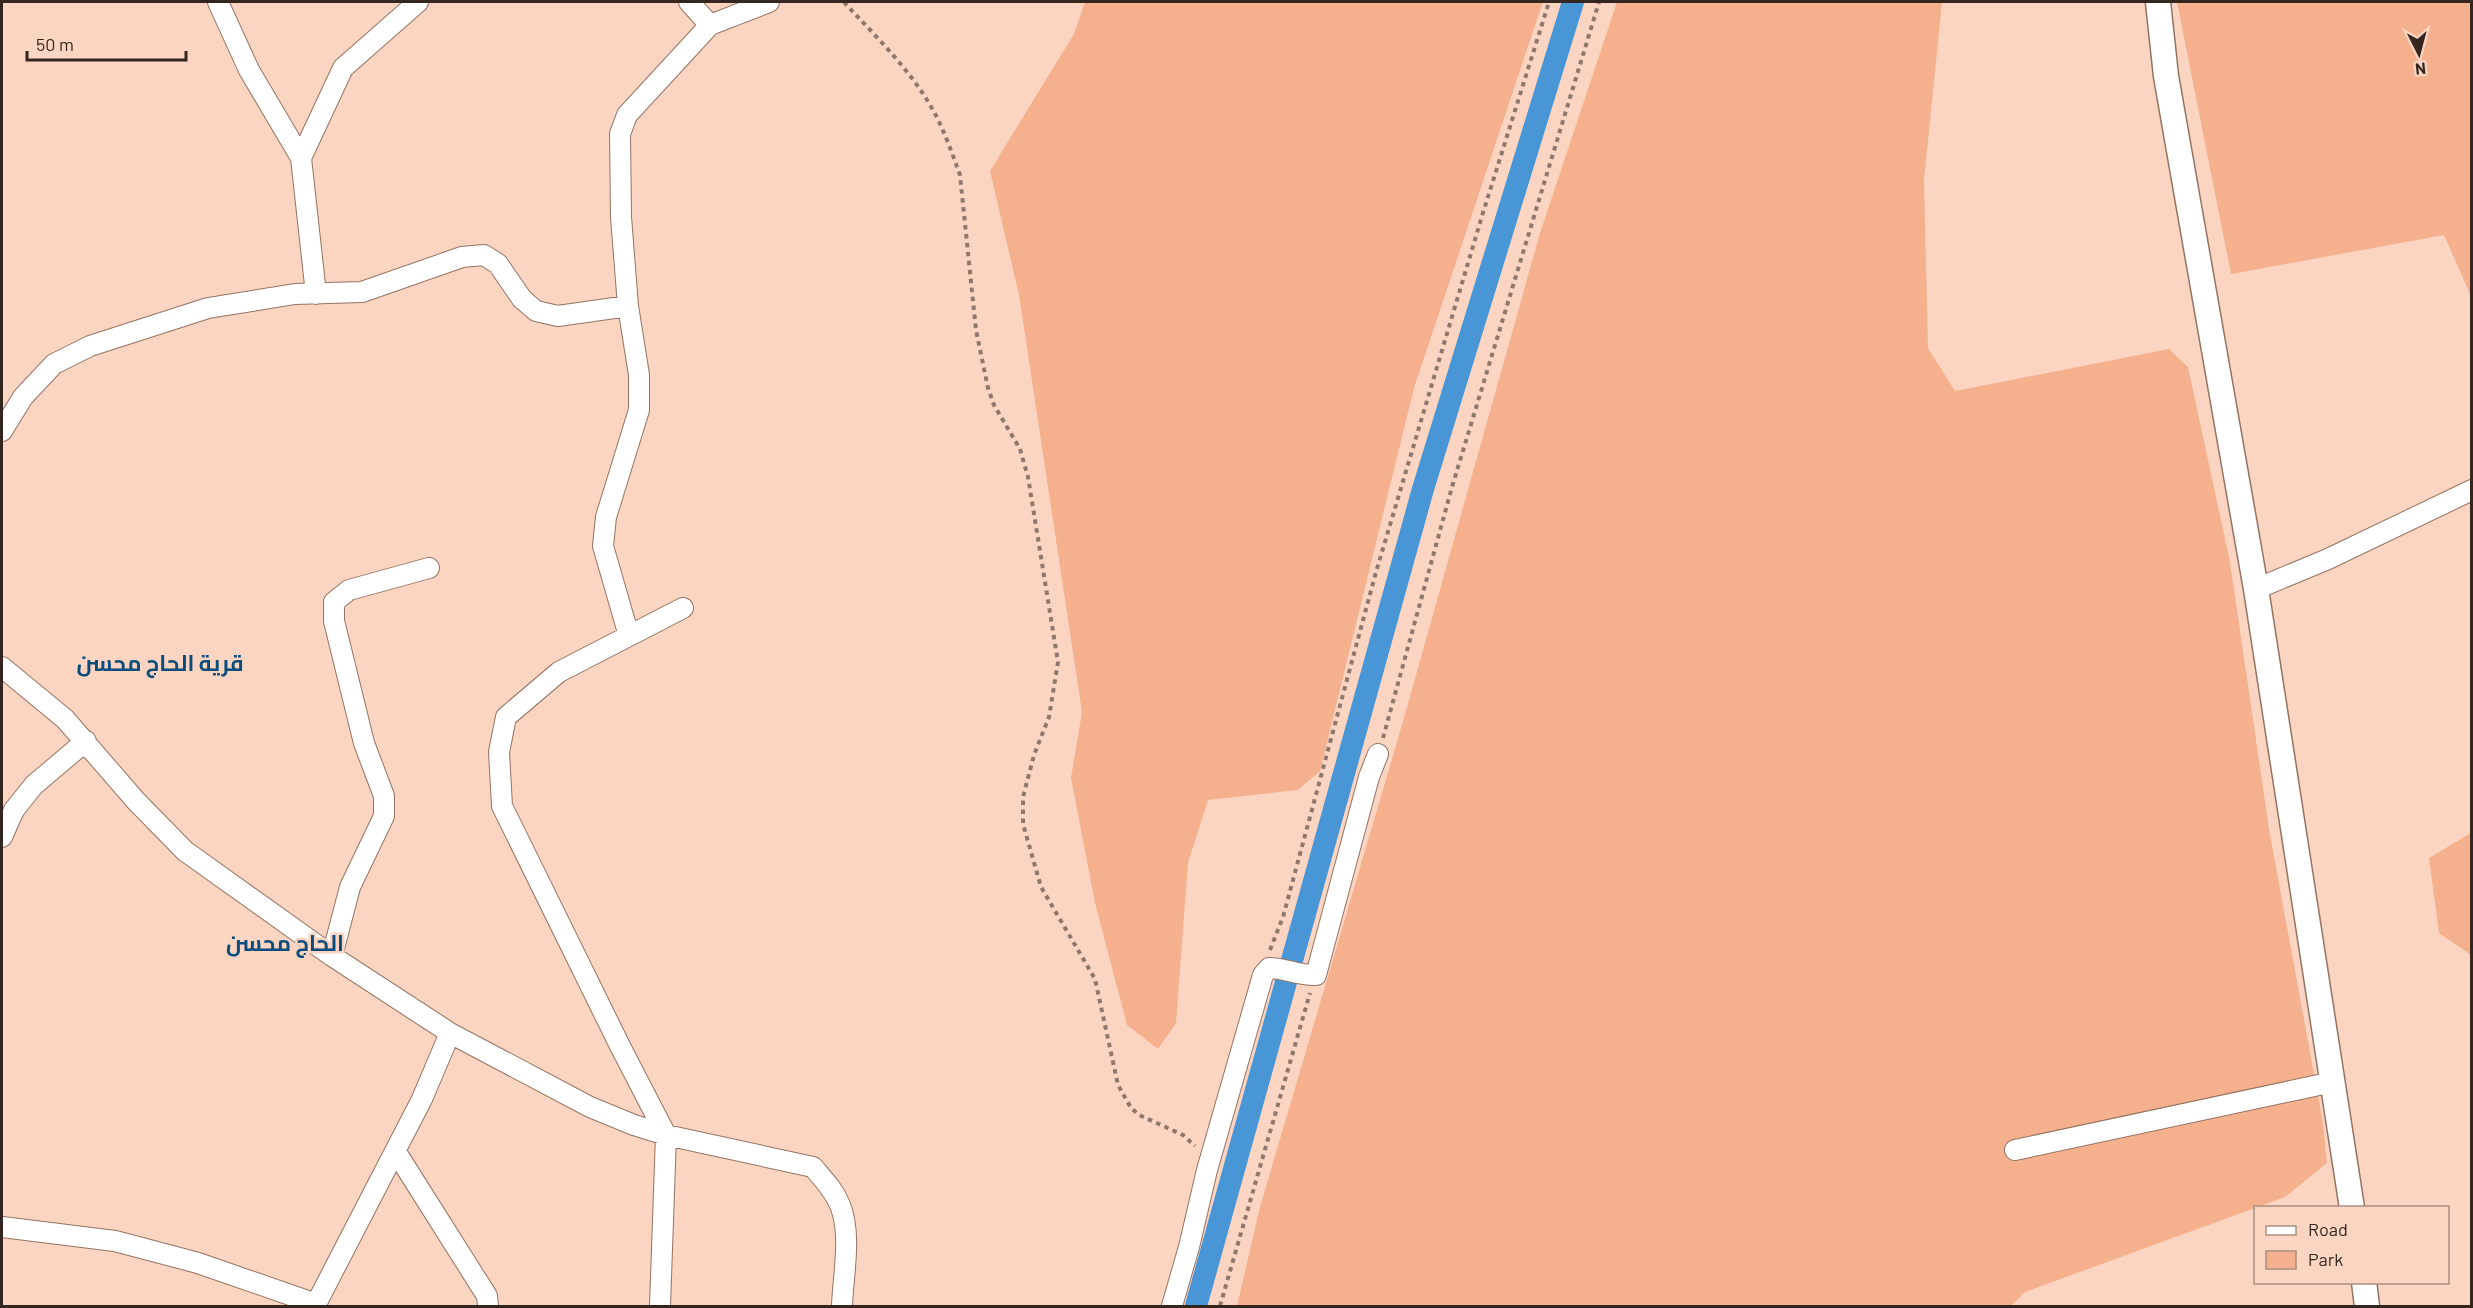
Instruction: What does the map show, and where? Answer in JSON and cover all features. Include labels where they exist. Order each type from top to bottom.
[{"type":"street","points":[[218,2],[249,70],[301,158],[316,294]]},
{"type":"street","points":[[301,158],[343,68],[418,2]]},
{"type":"street","points":[[689,2],[710,25]]},
{"type":"street","points":[[629,636],[603,546],[606,517],[639,410],[639,375],[628,306],[621,217],[620,134],[627,115],[710,25],[769,2]]},
{"type":"street","points":[[2158,2],[2166,76],[2256,589],[2352,1206]]},
{"type":"street","points":[[2,431],[23,397],[54,364],[90,346],[208,308],[295,294],[362,292],[462,257],[484,255],[498,264],[522,299],[536,311],[558,316],[628,306]]},
{"type":"street","points":[[2256,589],[2328,559],[2472,490]]},
{"type":"street","points":[[332,956],[351,887],[384,816],[384,796],[364,743],[334,621],[334,602],[349,590],[429,568]]},
{"type":"street","points":[[660,1306],[666,1135],[614,1036],[502,806],[499,752],[506,717],[559,672],[683,608]]},
{"type":"street","points":[[2,667],[65,719],[135,801],[185,851],[332,956],[450,1034],[590,1107],[634,1125],[666,1135],[813,1167],[829,1185],[840,1206],[846,1230],[842,1306]]},
{"type":"street","points":[[2,837],[14,810],[34,784],[86,741]]},
{"type":"street","points":[[1172,1306],[1207,1170],[1378,754]]},
{"type":"street","points":[[2,1227],[115,1241],[198,1263],[315,1305],[396,1152],[450,1034]]},
{"type":"street","points":[[2015,1150],[2333,1082]]},
{"type":"street","points":[[396,1152],[486,1303]]},
{"type":"street","points":[[2364,1284],[2367,1306]]},
{"type":"path","points":[[844,2],[908,73],[933,110],[952,153],[960,175],[976,330],[988,388],[994,405],[1020,449],[1028,477],[1058,662],[1049,717],[1034,755],[1023,797],[1023,824],[1041,887],[1095,979],[1118,1085],[1131,1108],[1139,1115],[1183,1135],[1197,1148],[1207,1170]]},
{"type":"path","points":[[1220,1306],[1289,973],[1269,951],[1283,917],[1380,561],[1482,216],[1549,2]]},
{"type":"path","points":[[1378,754],[1452,487],[1599,2]]},
{"type":"green space","points":[[1085,2],[1543,2],[1414,388],[1320,771],[1298,790],[1208,800],[1188,863],[1176,1023],[1158,1049],[1127,1025],[1095,903],[1071,778],[1082,712],[1019,295],[990,171],[1074,34]]},
{"type":"green space","points":[[1617,2],[1942,2],[1924,180],[1928,348],[1955,391],[2169,349],[2188,367],[2230,562],[2269,829],[2323,1123],[2327,1163],[2285,1197],[2254,1206],[2254,1208],[2025,1292],[2011,1306],[1237,1306],[1260,1207],[1402,725],[1540,233]]},
{"type":"green space","points":[[2177,2],[2471,2],[2471,296],[2444,235],[2231,274]]},
{"type":"green space","points":[[2471,833],[2471,955],[2439,933],[2429,858]]},
{"type":"waterway","points":[[1196,1306],[1423,489],[1573,2]]},
{"type":"district","name":"قرية الحاج محسن","points":[[160,663]]},
{"type":"district","name":"الحاج محسن","points":[[285,943]]}]
